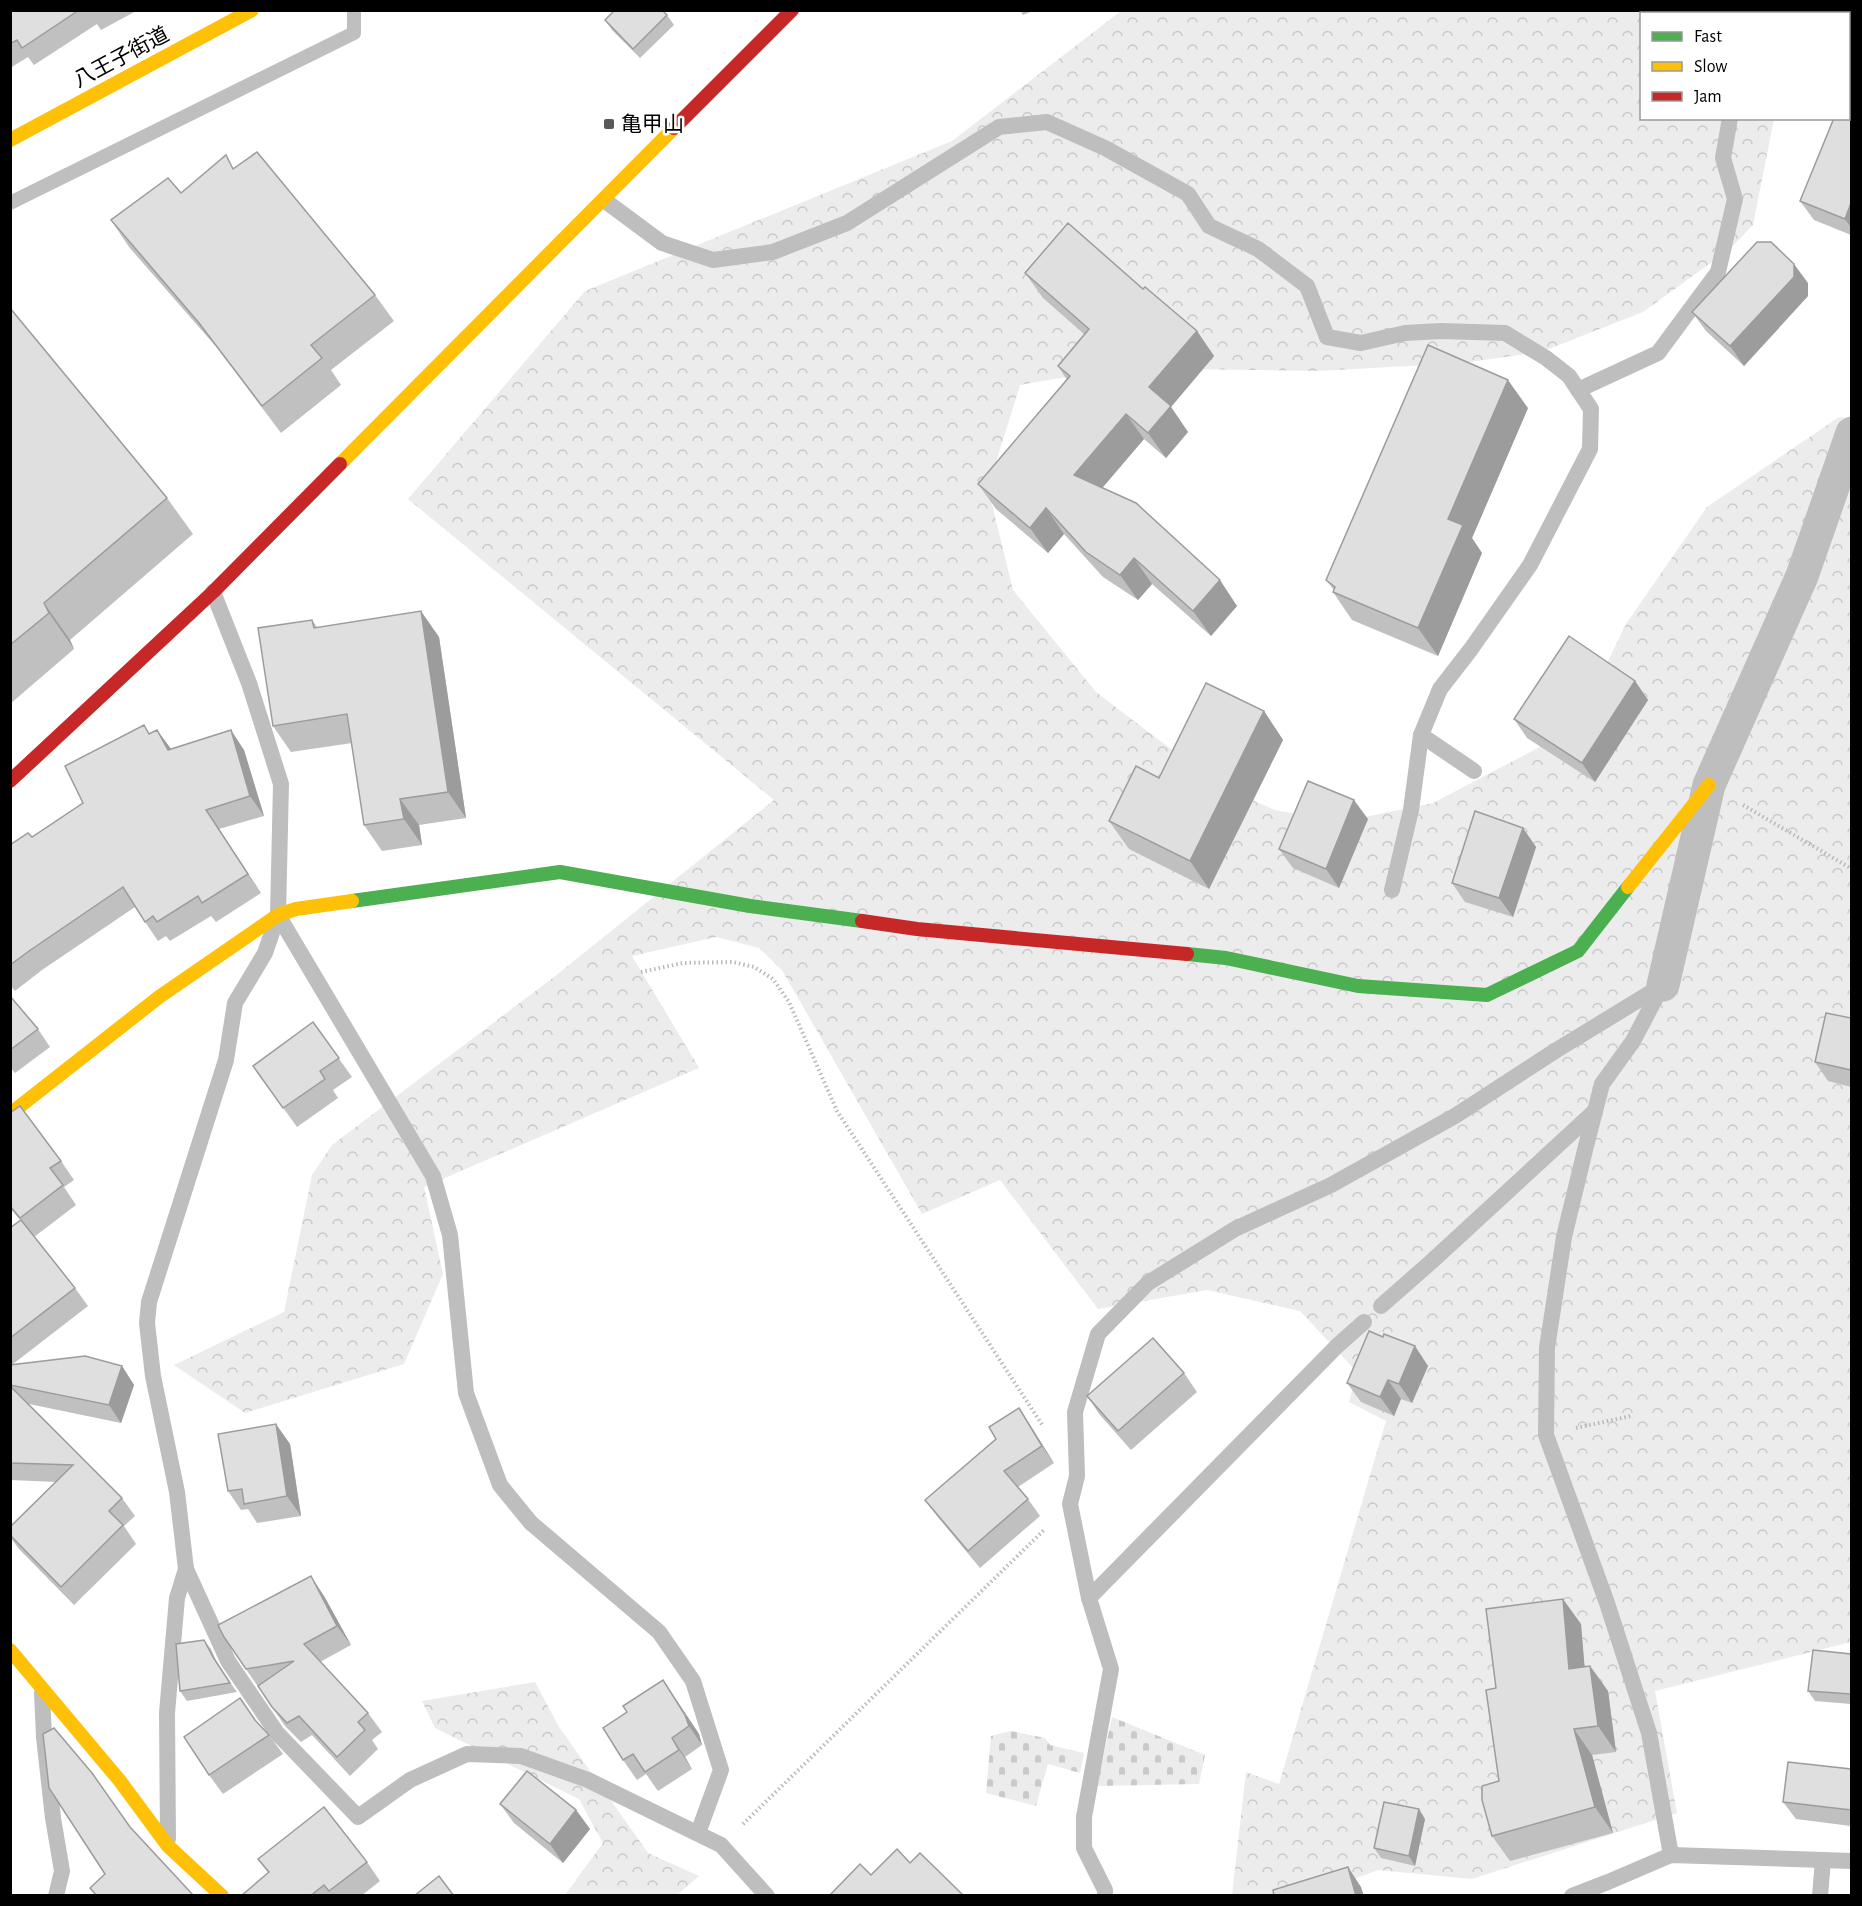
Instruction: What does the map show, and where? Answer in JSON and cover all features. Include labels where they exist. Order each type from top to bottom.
[{"type":"main road","name":"八王子街道","points":[[10,140],[213,19],[252,10]]},
{"type":"main road","points":[[10,781],[213,592],[792,10]]},
{"type":"main road","points":[[10,1114],[159,997],[278,915],[296,909],[560,872],[750,906],[917,930],[1226,958],[1358,986],[1487,995],[1578,951],[1709,785]]},
{"type":"main road","points":[[10,1650],[120,1781],[168,1846],[222,1896]]},
{"type":"street","points":[[1663,985],[1709,785],[1802,576],[1851,433]]},
{"type":"lane","points":[[1578,390],[1658,352],[1718,272],[1735,199],[1723,158],[1730,120]]},
{"type":"lane","points":[[603,200],[662,243],[713,260],[773,252],[847,223],[999,127],[1047,122],[1105,148],[1188,194],[1209,226],[1258,249],[1306,285],[1327,337],[1361,343],[1405,333],[1504,333],[1546,358],[1569,376],[1591,409],[1590,448],[1530,565],[1440,689],[1421,735],[1411,810],[1392,890]]},
{"type":"lane","points":[[213,592],[249,683],[281,784],[278,915],[265,953],[236,1003],[226,1060],[149,1302],[147,1323],[153,1376],[177,1492],[186,1569],[228,1661],[277,1733],[358,1817],[410,1780],[467,1754],[521,1756],[588,1780],[721,1845],[768,1896]]},
{"type":"lane","points":[[1421,735],[1474,771]]},
{"type":"lane","points":[[278,915],[433,1176],[450,1235],[466,1393],[500,1485],[531,1523],[659,1632],[693,1681],[721,1770],[698,1833]]},
{"type":"lane","points":[[1663,985],[1633,1041],[1602,1083],[1564,1237],[1548,1348],[1546,1435],[1607,1603],[1649,1733],[1671,1855]]},
{"type":"lane","points":[[1105,1896],[1105,1890],[1084,1848],[1084,1818],[1111,1669],[1089,1598],[1070,1504],[1077,1476],[1074,1412],[1098,1334],[1148,1283],[1235,1229],[1331,1185],[1455,1116],[1663,985]]},
{"type":"lane","points":[[1382,1306],[1596,1111]]},
{"type":"lane","points":[[1089,1598],[1337,1346],[1364,1322]]},
{"type":"lane","points":[[168,1846],[167,1713],[177,1598],[186,1569]]},
{"type":"lane","points":[[42,1686],[45,1749],[62,1870],[56,1896]]},
{"type":"lane","points":[[1572,1896],[1671,1855],[1851,1861]]},
{"type":"lane","points":[[1820,1896],[1823,1860]]},
{"type":"path","points":[[1709,785],[1851,869]]},
{"type":"path","points":[[641,972],[683,963],[732,962],[754,967],[773,979],[789,1002],[837,1112],[1077,1476]]},
{"type":"path","points":[[1546,1435],[1631,1416]]},
{"type":"path","points":[[746,1822],[1070,1504]]},
{"type":"green space","points":[[1121,11],[1795,11],[1640,12],[1640,120],[1774,120],[1753,225],[1730,249],[1643,312],[1541,352],[1463,363],[1317,371],[1117,368],[1020,385],[988,488],[1013,590],[1096,692],[1218,785],[1275,810],[1340,822],[1433,803],[1538,748],[1581,717],[1626,624],[1707,507],[1839,417],[1851,419],[1851,1642],[1655,1691],[1677,1813],[1472,1879],[1378,1870],[1311,1895],[1232,1895],[1246,1772],[1279,1784],[1386,1421],[1349,1402],[1357,1372],[1300,1311],[1207,1290],[1098,1309],[1000,1180],[922,1214],[782,970],[759,948],[716,937],[632,956],[699,1068],[424,1187],[443,1274],[404,1364],[245,1413],[174,1365],[284,1312],[312,1175],[332,1145],[554,977],[774,800],[408,499],[585,291],[952,141]]},
{"type":"green space","points":[[535,1682],[559,1727],[648,1853],[699,1876],[677,1895],[565,1895],[603,1843],[579,1799],[435,1728],[422,1701]]},
{"type":"green space","points":[[1112,1717],[1205,1755],[1199,1784],[1097,1786]]},
{"type":"green space","points":[[1011,1731],[1045,1738],[1050,1745],[1084,1753],[1080,1773],[1048,1764],[1036,1806],[986,1793],[991,1736]]},
{"type":"building","points":[[10,10],[79,10],[22,48],[17,40],[10,44]]},
{"type":"building","points":[[615,10],[662,10],[667,15],[633,49],[605,20]]},
{"type":"building","points":[[1654,10],[1701,10],[1700,12],[1658,12]]},
{"type":"building","points":[[1851,75],[1851,203],[1845,219],[1800,201],[1833,120],[1850,120]]},
{"type":"building","points":[[257,152],[375,295],[311,345],[322,358],[262,406],[199,323],[111,220],[168,178],[181,193],[226,155],[233,169]]},
{"type":"building","points":[[1068,223],[1143,289],[1145,287],[1197,331],[1149,387],[1171,406],[1148,433],[1126,414],[1074,475],[1136,503],[1220,580],[1193,611],[1134,558],[1120,575],[1086,552],[1046,508],[1030,528],[978,484],[1070,376],[1058,366],[1089,329],[1025,273]]},
{"type":"building","points":[[1757,242],[1771,242],[1794,264],[1794,277],[1730,346],[1692,312]]},
{"type":"building","points":[[10,308],[167,498],[44,603],[49,613],[10,645]]},
{"type":"building","points":[[1428,345],[1508,380],[1448,519],[1463,525],[1418,628],[1333,592],[1335,587],[1326,580]]},
{"type":"building","points":[[421,611],[448,792],[400,799],[404,819],[364,825],[347,714],[273,726],[258,628],[312,620],[314,628]]},
{"type":"building","points":[[1569,636],[1635,681],[1582,763],[1514,719]]},
{"type":"building","points":[[1206,683],[1264,711],[1190,861],[1109,821],[1136,766],[1159,778]]},
{"type":"building","points":[[144,725],[149,734],[157,730],[168,750],[231,730],[250,796],[206,810],[248,874],[202,903],[198,896],[157,922],[153,916],[145,922],[123,887],[10,965],[10,845],[28,833],[32,837],[83,803],[65,766]]},
{"type":"building","points":[[1308,781],[1354,800],[1326,869],[1279,849]]},
{"type":"building","points":[[1475,811],[1523,828],[1499,898],[1452,883]]},
{"type":"building","points":[[10,996],[38,1029],[10,1050]]},
{"type":"building","points":[[1826,1013],[1851,1018],[1851,1070],[1815,1062]]},
{"type":"building","points":[[313,1022],[339,1058],[320,1071],[325,1079],[283,1108],[253,1066]]},
{"type":"building","points":[[20,1106],[61,1161],[50,1168],[63,1185],[20,1218],[10,1206],[10,1113]]},
{"type":"building","points":[[21,1220],[75,1288],[10,1338],[10,1228]]},
{"type":"building","points":[[1369,1331],[1415,1346],[1399,1384],[1388,1380],[1380,1397],[1347,1383]]},
{"type":"building","points":[[1153,1338],[1184,1373],[1118,1431],[1087,1396]]},
{"type":"building","points":[[85,1356],[122,1366],[109,1405],[10,1385],[10,1365]]},
{"type":"building","points":[[10,1386],[122,1498],[109,1511],[123,1525],[61,1587],[10,1535],[10,1527],[73,1465],[10,1463]]},
{"type":"building","points":[[1019,1408],[1042,1446],[1004,1471],[1028,1499],[968,1551],[925,1500],[996,1439],[989,1427]]},
{"type":"building","points":[[276,1424],[287,1496],[244,1504],[242,1489],[228,1491],[218,1434]]},
{"type":"building","points":[[311,1576],[337,1626],[304,1644],[368,1713],[358,1722],[365,1730],[337,1757],[299,1716],[287,1723],[272,1707],[258,1686],[294,1661],[246,1669],[218,1625]]},
{"type":"building","points":[[1563,1599],[1569,1669],[1590,1666],[1598,1726],[1574,1729],[1595,1807],[1492,1836],[1482,1800],[1482,1786],[1499,1781],[1486,1690],[1496,1688],[1486,1609]]},
{"type":"building","points":[[204,1640],[230,1683],[180,1691],[176,1644]]},
{"type":"building","points":[[1813,1650],[1851,1654],[1851,1694],[1808,1691]]},
{"type":"building","points":[[663,1680],[685,1715],[689,1726],[672,1738],[679,1750],[645,1772],[633,1754],[623,1760],[603,1728],[627,1712],[623,1706]]},
{"type":"building","points":[[240,1698],[269,1735],[209,1775],[184,1737]]},
{"type":"building","points":[[54,1728],[92,1773],[130,1827],[194,1896],[97,1896],[90,1888],[105,1874],[49,1788],[43,1734]]},
{"type":"building","points":[[1788,1762],[1851,1769],[1851,1810],[1783,1802]]},
{"type":"building","points":[[527,1771],[576,1810],[550,1844],[500,1804]]},
{"type":"building","points":[[1384,1802],[1419,1809],[1409,1856],[1374,1848]]},
{"type":"building","points":[[324,1807],[367,1862],[329,1891],[324,1885],[310,1896],[241,1896],[269,1872],[258,1859]]},
{"type":"building","points":[[897,1849],[910,1863],[920,1853],[964,1896],[829,1896],[860,1864],[871,1875]]},
{"type":"building","points":[[1348,1867],[1356,1896],[1274,1896],[1273,1890]]},
{"type":"building","points":[[439,1876],[454,1896],[414,1896]]},
{"type":"waterway","points":[[10,203],[354,33],[354,10]]},
{"type":"traffic: fast","points":[[352,901],[560,872],[750,906],[862,921]]},
{"type":"traffic: fast","points":[[1187,954],[1226,958],[1358,986],[1487,995],[1578,951],[1628,887]]},
{"type":"traffic: slow","points":[[10,140],[252,10]]},
{"type":"traffic: slow","points":[[340,464],[674,128]]},
{"type":"traffic: slow","points":[[1628,887],[1709,785]]},
{"type":"traffic: slow","points":[[10,1114],[159,997],[278,915],[296,909],[352,901]]},
{"type":"traffic: slow","points":[[10,1650],[120,1781],[168,1846],[222,1896]]},
{"type":"traffic: jam","points":[[674,128],[792,10]]},
{"type":"traffic: jam","points":[[10,781],[213,592],[340,464]]},
{"type":"traffic: jam","points":[[862,921],[917,929],[1187,954]]},
{"type":"place","name":"亀甲山","points":[[609,124]]}]
